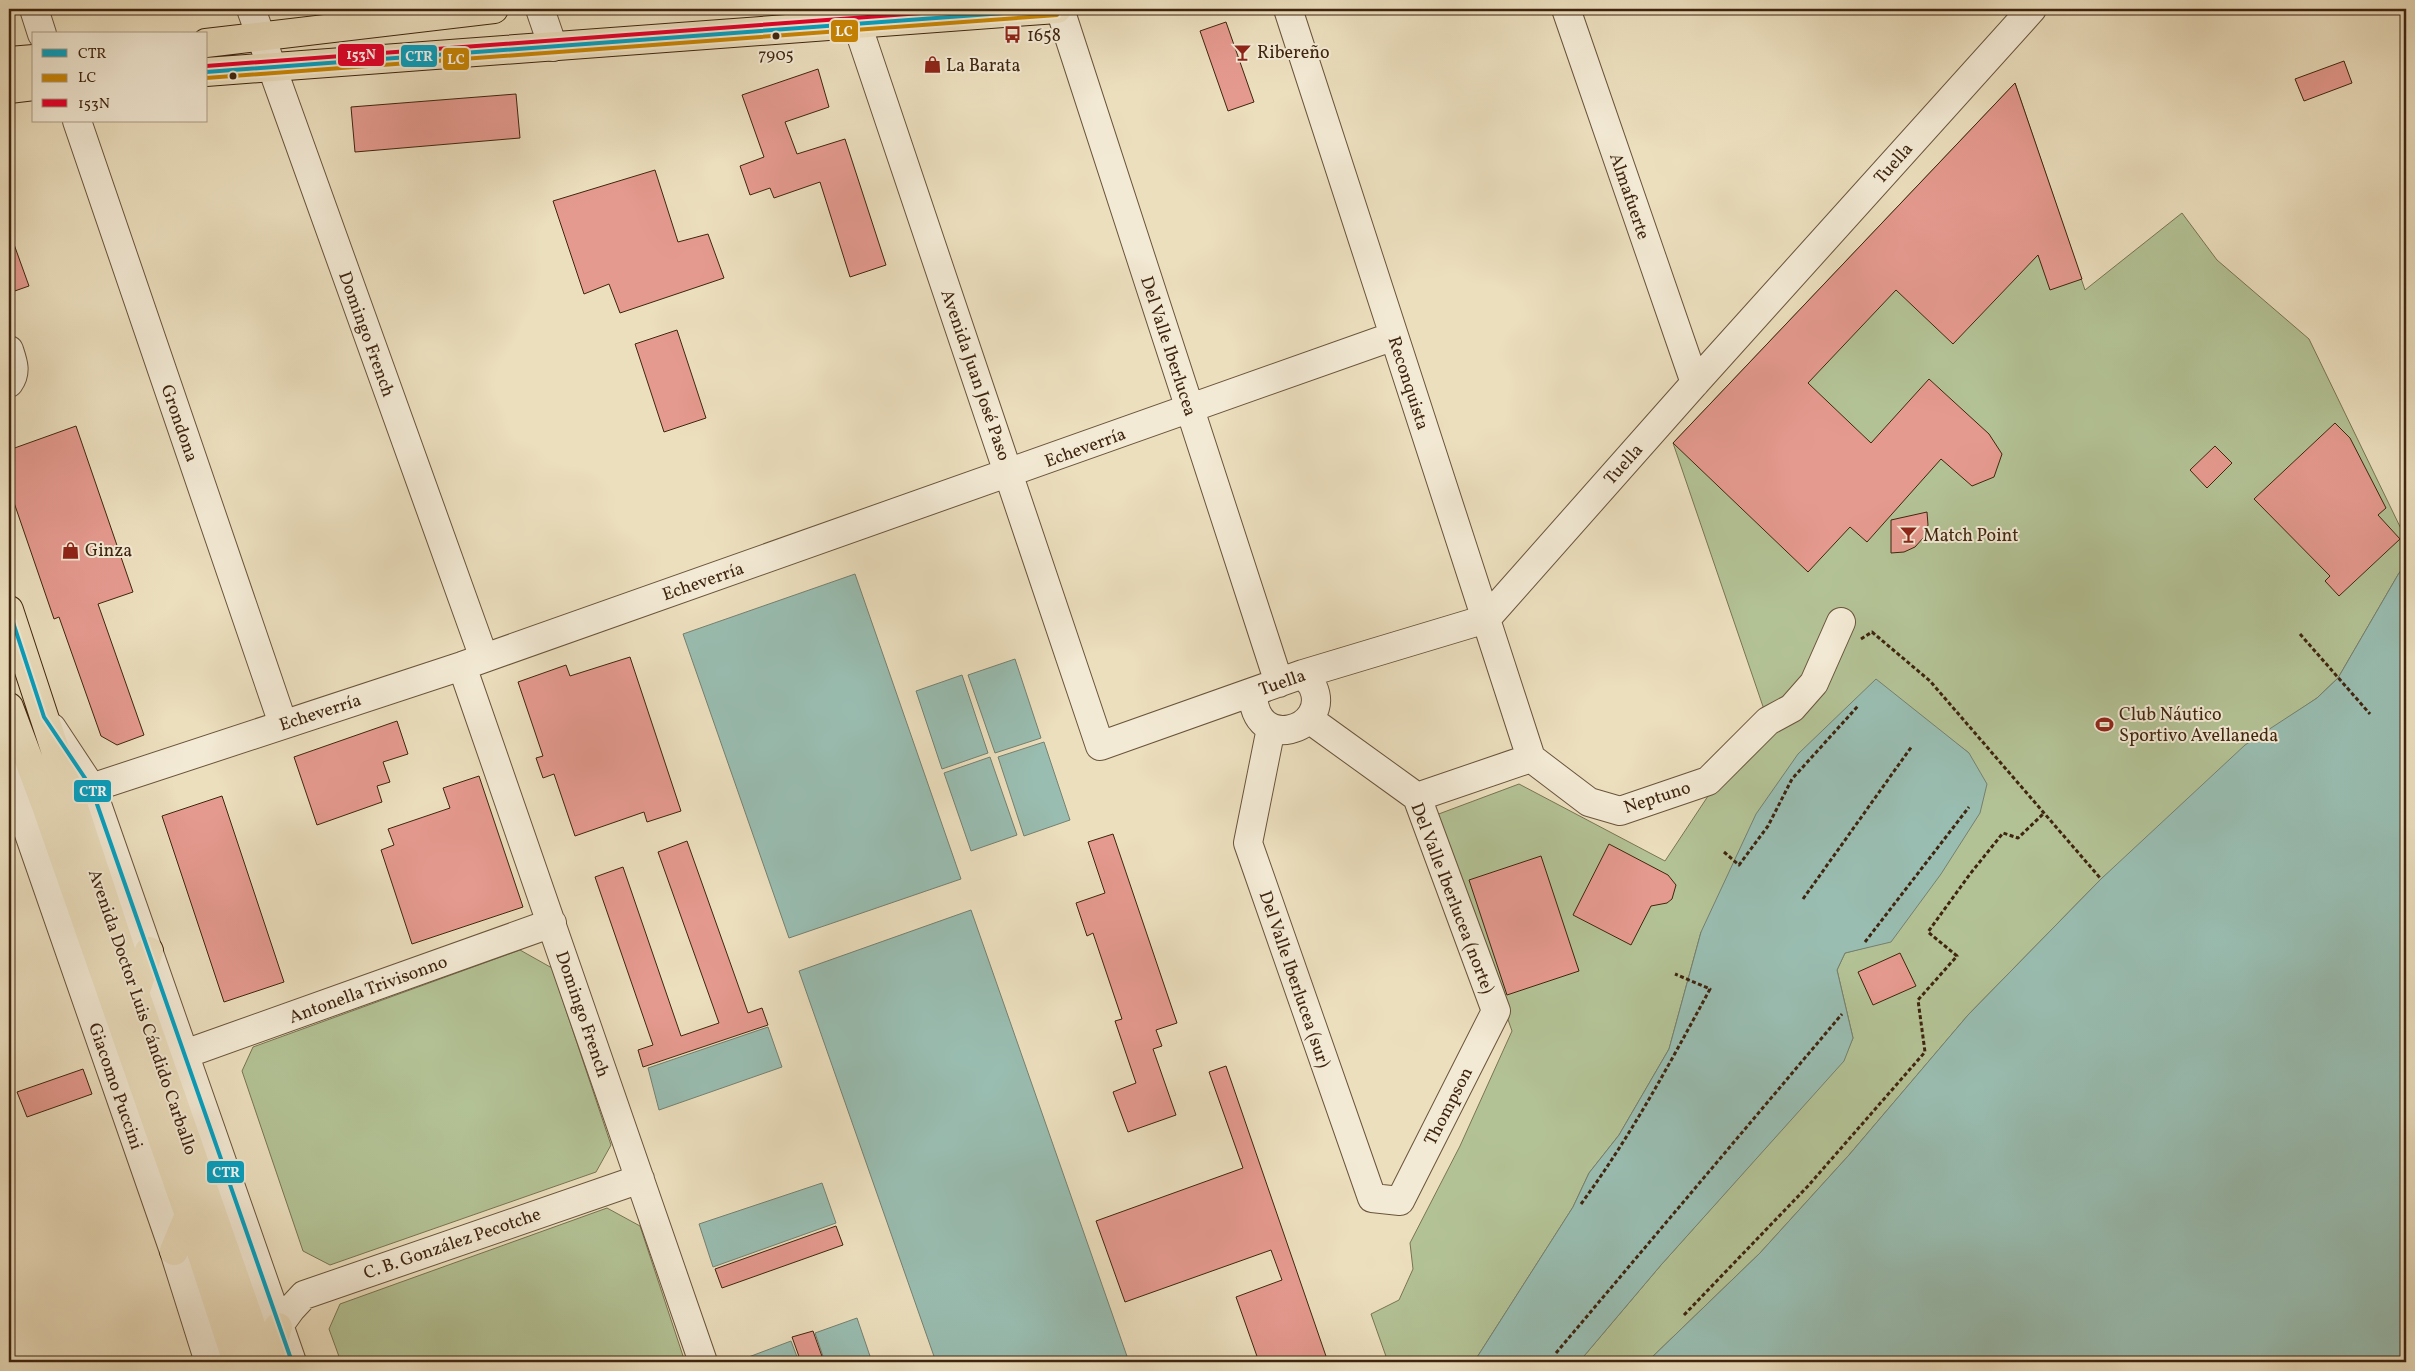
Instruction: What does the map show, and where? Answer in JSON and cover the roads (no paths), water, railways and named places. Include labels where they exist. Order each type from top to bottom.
[{"type":"main road","points":[[208,43],[494,9]]},
{"type":"main road","points":[[208,72],[553,47],[850,16],[1058,9]]},
{"type":"main road","points":[[9,61],[32,59]]},
{"type":"main road","points":[[9,89],[32,86]]},
{"type":"main road","name":"Avenida Doctor Luis Cándido Carballo","points":[[9,610],[44,716],[47,802],[189,1215],[237,1362]]},
{"type":"main road","name":"Avenida Doctor Luis Cándido Carballo","points":[[12,717],[47,802],[136,993],[264,1362]]},
{"type":"main road","points":[[136,993],[148,952]]},
{"type":"main road","points":[[174,1251],[189,1215]]},
{"type":"main road","points":[[268,1362],[278,1327]]},
{"type":"street","points":[[34,9],[41,32]]},
{"type":"street","name":"Domingo French","points":[[251,9],[473,662],[552,924],[704,1362]]},
{"type":"street","points":[[540,9],[553,47]]},
{"type":"street","name":"Del Valle Iberlucea","points":[[1058,9],[1190,409],[1291,679],[1313,687],[1315,704],[1309,718]]},
{"type":"street","name":"Reconquista","points":[[1288,9],[1531,758]]},
{"type":"street","name":"Almafuerte","points":[[1566,9],[1694,383]]},
{"type":"street","name":"Tuella","points":[[1100,746],[1291,679],[1486,619],[1694,383],[2032,9]]},
{"type":"street","name":"Avenida Juan José Paso","points":[[850,16],[1010,473],[1100,746]]},
{"type":"street","name":"Grondona","points":[[77,122],[283,724]]},
{"type":"street","name":"Echeverría","points":[[47,802],[473,662],[1394,336]]},
{"type":"street","points":[[9,350],[14,366],[13,376],[9,383]]},
{"type":"street","name":"Neptuno","points":[[1531,758],[1588,802],[1620,811],[1708,780],[1768,721],[1792,708],[1814,683],[1841,622]]},
{"type":"street","points":[[1253,692],[1253,707],[1260,719],[1271,728],[1281,731],[1292,730],[1301,726],[1309,718]]},
{"type":"street","name":"Del Valle Iberlucea (norte)","points":[[1309,718],[1417,798],[1496,1011]]},
{"type":"street","name":"Del Valle Iberlucea (sur)","points":[[1271,728],[1248,843],[1372,1198],[1400,1200]]},
{"type":"street","points":[[1417,798],[1531,758]]},
{"type":"street","name":"Avenida Doctor Luis Cándido Carballo","points":[[47,802],[148,952],[278,1327],[292,1362]]},
{"type":"street","name":"Giacomo Puccini","points":[[47,802],[174,1251],[209,1362]]},
{"type":"street","name":"Antonella Trivisonno","points":[[184,1054],[552,924]]},
{"type":"street","name":"Thompson","points":[[1400,1200],[1496,1011]]},
{"type":"street","name":"C. B. González Pecotche","points":[[278,1327],[304,1295],[640,1179]]},
{"type":"water","points":[[2406,565],[2406,1362],[1647,1362],[1760,1253],[1849,1155],[1968,1015],[2101,879],[2245,745],[2317,698],[2338,678],[2399,573]]},
{"type":"water","points":[[855,574],[961,879],[789,938],[683,634]]},
{"type":"water","points":[[1015,659],[1041,738],[995,753],[968,675]]},
{"type":"water","points":[[962,675],[988,753],[942,769],[916,691]]},
{"type":"water","points":[[1876,679],[1969,753],[1987,784],[1980,813],[1941,874],[1891,942],[1845,953],[1837,970],[1853,1038],[1844,1061],[1661,1265],[1579,1362],[1474,1362],[1573,1207],[1589,1173],[1619,1135],[1669,1049],[1701,932],[1756,814],[1798,754]]},
{"type":"water","points":[[1044,742],[1070,820],[1024,836],[998,757]]},
{"type":"water","points":[[990,757],[1017,835],[971,851],[944,773]]},
{"type":"water","points":[[971,910],[1129,1362],[936,1362],[799,971]]},
{"type":"water","points":[[768,1027],[782,1067],[659,1110],[648,1068]]},
{"type":"water","points":[[822,1183],[836,1223],[713,1267],[699,1224]]},
{"type":"water","points":[[857,1318],[872,1362],[825,1362],[815,1333]]},
{"type":"water","points":[[791,1341],[799,1362],[748,1362],[746,1358]]},
{"type":"place","name":"1658","points":[[1013,35]]},
{"type":"place","name":"7905","points":[[776,36]]},
{"type":"place","name":"Ribereño","points":[[1243,52]]},
{"type":"place","name":"La Barata","points":[[932,65]]},
{"type":"place","name":"Match Point","points":[[1909,535]]},
{"type":"place","name":"Ginza","points":[[71,550]]},
{"type":"place","name":"Club Náutico Sportivo Avellaneda","points":[[2105,724]]}]
